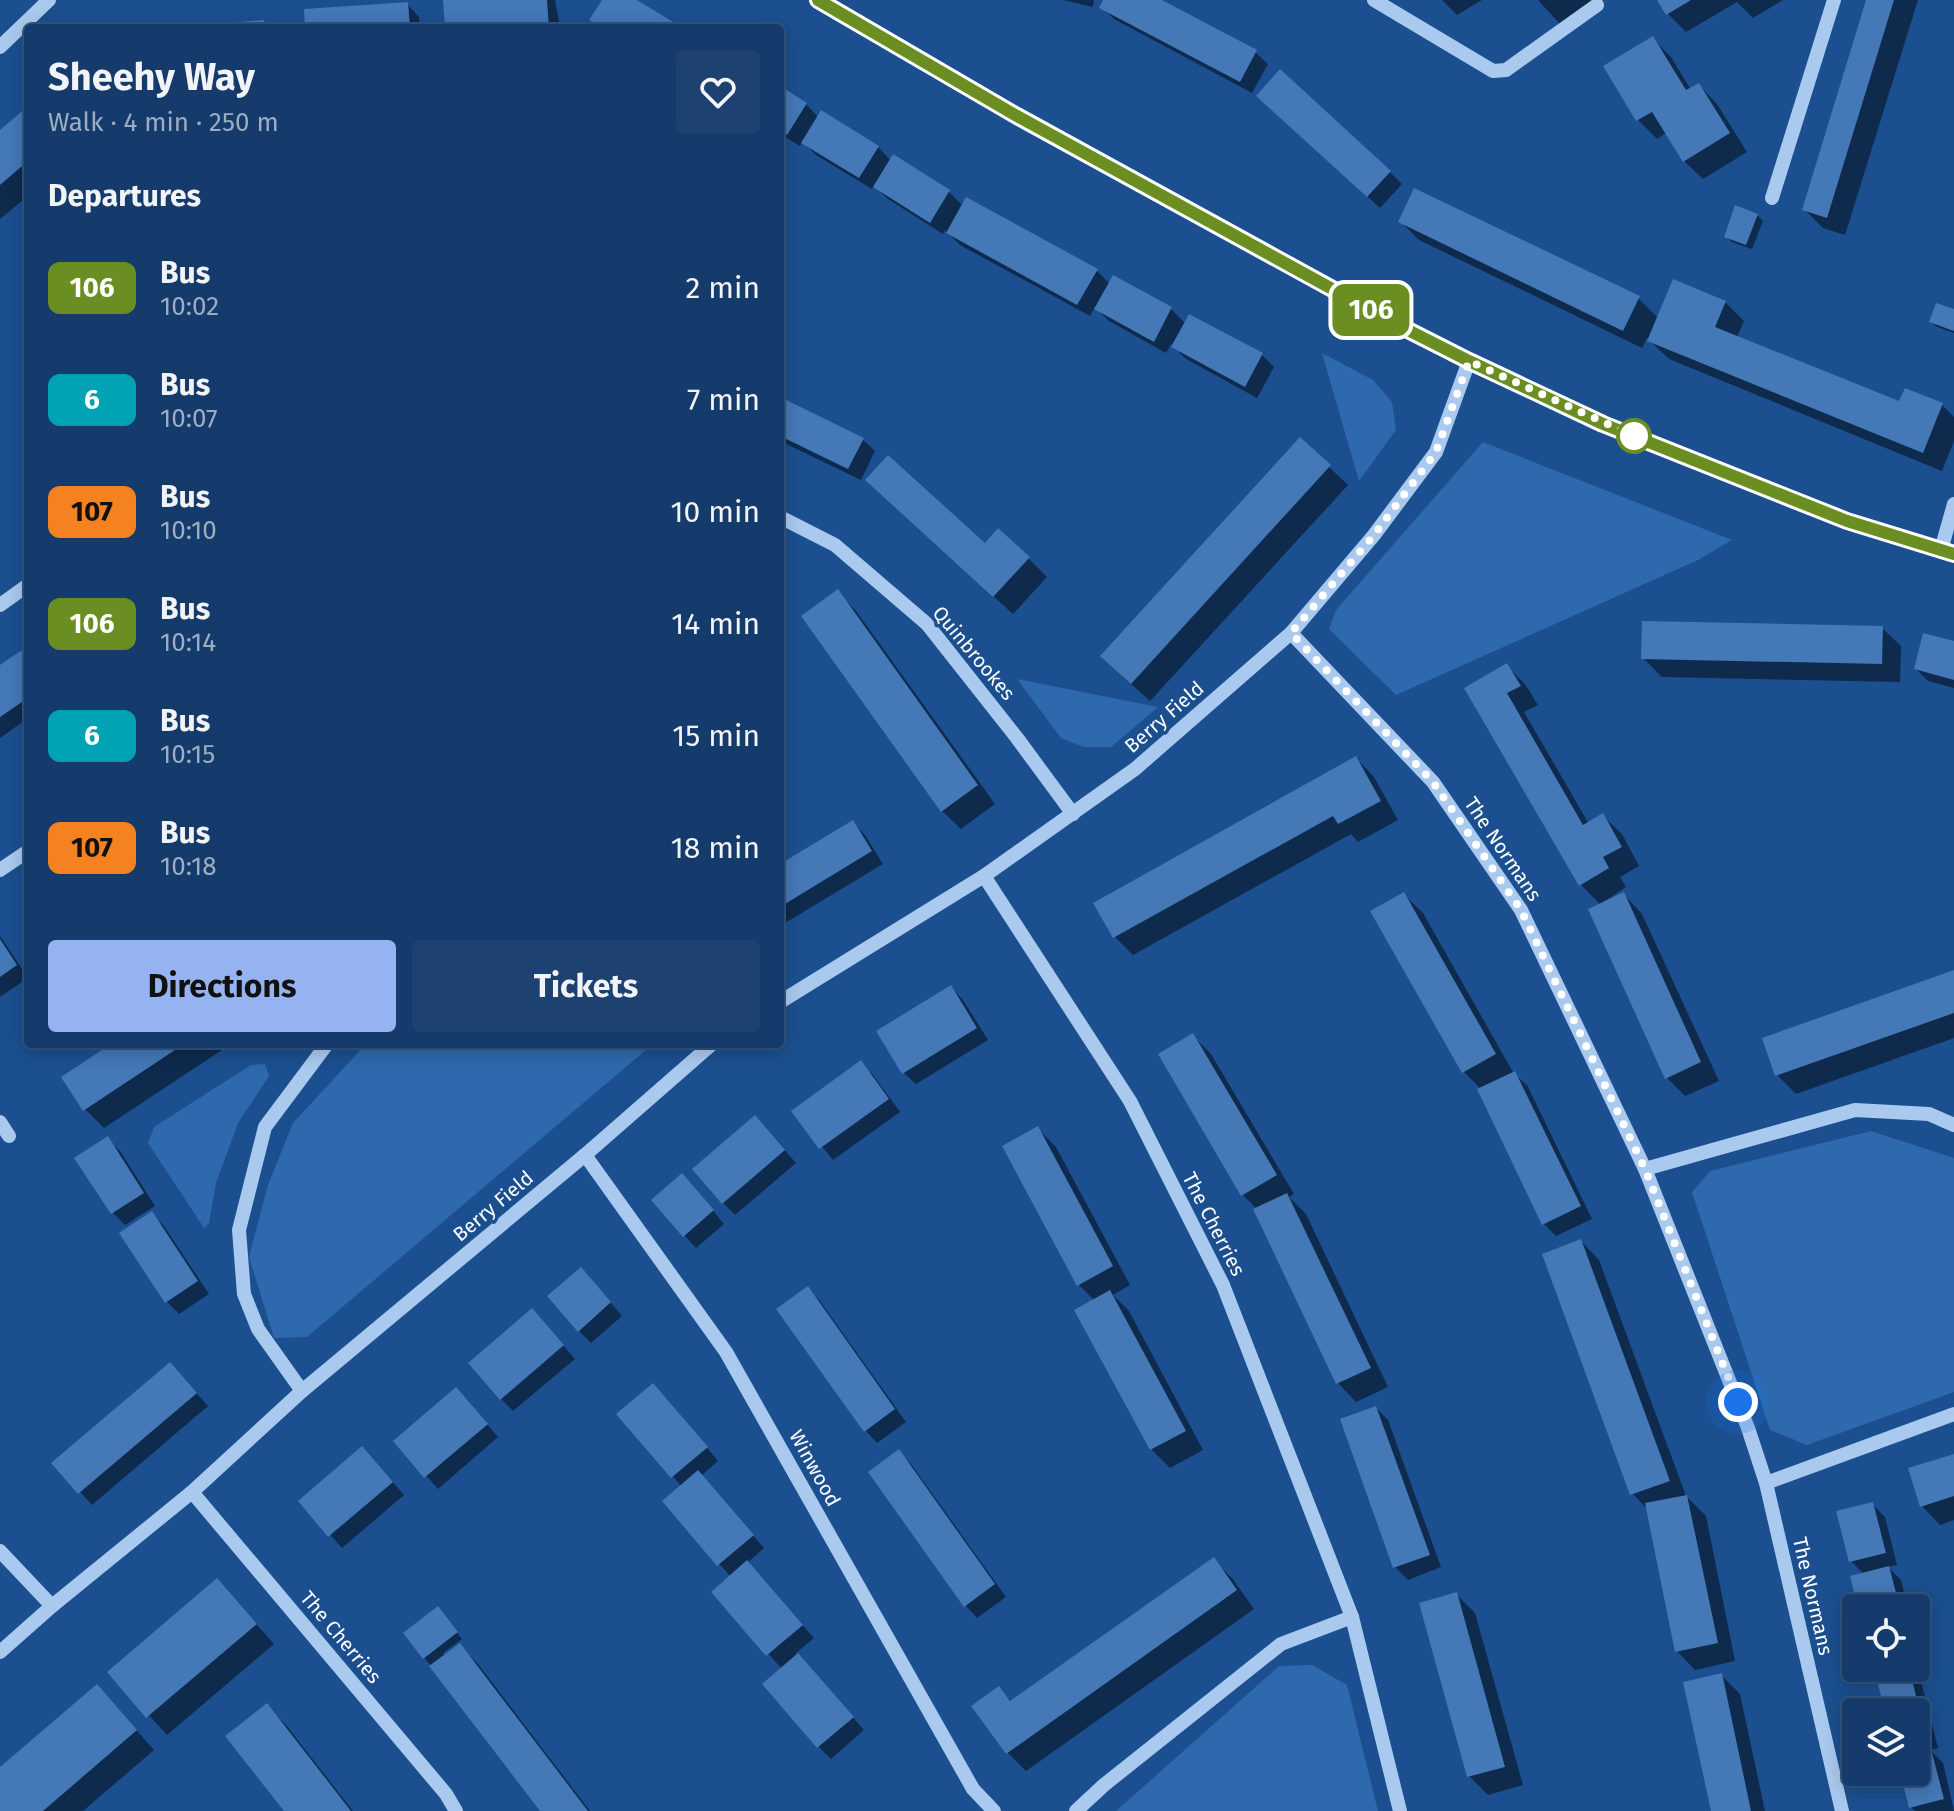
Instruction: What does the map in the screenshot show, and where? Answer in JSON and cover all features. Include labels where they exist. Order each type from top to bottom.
[{"type":"street","points":[[0,47],[49,0]]},
{"type":"street","points":[[818,0],[1030,123],[1398,325],[1603,424],[1847,521],[1948,552],[1954,504]]},
{"type":"street","points":[[1374,0],[1493,71],[1506,70],[1597,5]]},
{"type":"street","points":[[1772,198],[1834,0]]},
{"type":"street","name":"Berry Field","points":[[784,1000],[984,876],[1073,814],[1135,769],[1291,633],[1374,535],[1436,452],[1469,361]]},
{"type":"street","name":"Quinbrookes","points":[[784,519],[835,545],[927,624],[1073,814]]},
{"type":"street","points":[[0,605],[24,588]]},
{"type":"street","name":"The Normans","points":[[1291,633],[1433,782],[1521,910],[1645,1169],[1748,1428],[1766,1483],[1842,1811]]},
{"type":"street","points":[[0,870],[24,854]]},
{"type":"street","name":"The Cherries","points":[[984,876],[1130,1101],[1223,1285],[1352,1617],[1400,1811]]},
{"type":"street","points":[[302,1391],[258,1329],[244,1294],[239,1230],[265,1127],[324,1048]]},
{"type":"street","name":"Berry Field","points":[[0,1652],[192,1492],[302,1391],[585,1155],[704,1048]]},
{"type":"street","points":[[1645,1169],[1855,1110],[1929,1114],[1954,1125]]},
{"type":"street","points":[[0,1122],[9,1136]]},
{"type":"street","name":"Winwood","points":[[585,1155],[726,1352],[973,1789],[994,1811]]},
{"type":"street","points":[[1766,1483],[1954,1414]]},
{"type":"street","name":"The Cherries","points":[[192,1492],[446,1794],[456,1811]]},
{"type":"street","points":[[0,1551],[52,1606]]},
{"type":"street","points":[[1076,1811],[1104,1785],[1281,1644],[1352,1617]]},
{"type":"shaded area","points":[[1322,353],[1373,380],[1392,402],[1396,430],[1359,481]]},
{"type":"shaded area","points":[[1483,442],[1732,540],[1698,560],[1396,695],[1329,629],[1336,610]]},
{"type":"shaded area","points":[[1017,679],[1158,707],[1111,747],[1084,747],[1061,738]]},
{"type":"shaded area","points":[[362,1048],[648,1048],[307,1337],[274,1338],[249,1257],[268,1185],[293,1123]]},
{"type":"shaded area","points":[[265,1064],[269,1076],[238,1123],[216,1183],[209,1223],[204,1228],[148,1143],[154,1127],[251,1065]]},
{"type":"shaded area","points":[[1871,1131],[1954,1158],[1954,1392],[1807,1445],[1770,1430],[1692,1192],[1710,1171]]},
{"type":"shaded area","points":[[1312,1665],[1347,1685],[1378,1811],[1116,1811],[1279,1666]]},
{"type":"building","points":[[443,0],[547,0],[549,24],[445,24]]},
{"type":"building","points":[[602,0],[637,0],[676,24],[596,24],[589,20]]},
{"type":"building","points":[[1103,0],[1162,0],[1257,50],[1240,82],[1099,8]]},
{"type":"building","points":[[1657,0],[1691,0],[1666,15]]},
{"type":"building","points":[[1866,0],[1894,0],[1827,218],[1802,210]]},
{"type":"building","points":[[408,2],[410,24],[305,24],[304,9]]},
{"type":"building","points":[[264,20],[264,24],[213,24]]},
{"type":"building","points":[[1653,36],[1686,90],[1699,83],[1730,133],[1683,162],[1652,112],[1636,121],[1603,66]]},
{"type":"building","points":[[1280,69],[1391,171],[1367,197],[1256,96]]},
{"type":"building","points":[[784,89],[807,103],[787,135],[784,133]]},
{"type":"building","points":[[24,109],[24,164],[0,185],[0,130]]},
{"type":"building","points":[[821,110],[879,146],[859,178],[801,143]]},
{"type":"building","points":[[893,154],[950,190],[930,223],[873,187]]},
{"type":"building","points":[[1414,188],[1640,296],[1623,331],[1398,222]]},
{"type":"building","points":[[966,197],[1098,269],[1077,305],[946,233]]},
{"type":"building","points":[[1735,205],[1758,214],[1746,245],[1724,237]]},
{"type":"building","points":[[1113,275],[1172,307],[1154,342],[1094,309]]},
{"type":"building","points":[[1673,279],[1726,301],[1715,327],[1899,401],[1905,388],[1943,403],[1923,453],[1647,341]]},
{"type":"building","points":[[1936,303],[1954,309],[1954,331],[1929,322]]},
{"type":"building","points":[[1189,314],[1263,353],[1245,387],[1171,347]]},
{"type":"building","points":[[784,399],[864,438],[848,469],[784,438]]},
{"type":"building","points":[[1300,437],[1331,465],[1131,684],[1100,656]]},
{"type":"building","points":[[888,455],[985,543],[998,528],[1030,557],[993,597],[865,480]]},
{"type":"building","points":[[838,589],[978,785],[941,812],[801,616]]},
{"type":"building","points":[[1642,621],[1883,626],[1882,664],[1641,659]]},
{"type":"building","points":[[1923,633],[1954,641],[1954,680],[1914,669]]},
{"type":"building","points":[[24,649],[24,701],[0,717],[0,665]]},
{"type":"building","points":[[1507,663],[1521,686],[1507,693],[1583,825],[1603,813],[1622,847],[1603,857],[1609,868],[1579,886],[1464,688]]},
{"type":"building","points":[[1356,756],[1381,801],[1338,824],[1333,816],[1113,938],[1093,903]]},
{"type":"building","points":[[853,820],[872,851],[784,905],[784,862]]},
{"type":"building","points":[[1404,892],[1496,1054],[1462,1073],[1370,911]]},
{"type":"building","points":[[1624,892],[1701,1062],[1665,1079],[1588,909]]},
{"type":"building","points":[[0,939],[17,965],[0,977]]},
{"type":"building","points":[[1954,970],[1954,1013],[1775,1076],[1762,1038]]},
{"type":"building","points":[[951,985],[977,1028],[902,1074],[876,1031]]},
{"type":"building","points":[[1193,1033],[1277,1175],[1241,1196],[1158,1054]]},
{"type":"building","points":[[105,1048],[178,1048],[83,1111],[61,1077]]},
{"type":"building","points":[[861,1060],[889,1099],[819,1149],[791,1111]]},
{"type":"building","points":[[1515,1071],[1581,1206],[1542,1225],[1477,1089]]},
{"type":"building","points":[[755,1115],[785,1150],[722,1204],[692,1169]]},
{"type":"building","points":[[1038,1126],[1113,1266],[1077,1286],[1002,1146]]},
{"type":"building","points":[[108,1136],[144,1193],[111,1214],[74,1158]]},
{"type":"building","points":[[682,1173],[714,1210],[683,1237],[651,1200]]},
{"type":"building","points":[[1287,1193],[1371,1368],[1336,1384],[1253,1209]]},
{"type":"building","points":[[152,1211],[198,1281],[165,1303],[119,1233]]},
{"type":"building","points":[[1581,1239],[1670,1481],[1630,1495],[1542,1254]]},
{"type":"building","points":[[581,1267],[611,1302],[578,1332],[547,1296]]},
{"type":"building","points":[[808,1286],[895,1409],[864,1432],[776,1309]]},
{"type":"building","points":[[1110,1290],[1186,1431],[1150,1450],[1074,1310]]},
{"type":"building","points":[[532,1308],[564,1345],[500,1400],[468,1363]]},
{"type":"building","points":[[170,1362],[197,1393],[78,1494],[51,1463]]},
{"type":"building","points":[[653,1383],[708,1447],[671,1478],[616,1414]]},
{"type":"building","points":[[456,1387],[488,1424],[424,1478],[393,1441]]},
{"type":"building","points":[[1376,1406],[1430,1555],[1393,1568],[1340,1419]]},
{"type":"building","points":[[362,1446],[393,1482],[328,1537],[298,1501]]},
{"type":"building","points":[[899,1449],[995,1584],[964,1607],[868,1472]]},
{"type":"building","points":[[1954,1454],[1954,1496],[1920,1507],[1908,1468]]},
{"type":"building","points":[[698,1470],[754,1535],[717,1566],[662,1501]]},
{"type":"building","points":[[1687,1495],[1718,1643],[1675,1652],[1645,1503]]},
{"type":"building","points":[[1873,1502],[1886,1553],[1849,1562],[1836,1511]]},
{"type":"building","points":[[1214,1557],[1237,1590],[1006,1754],[971,1706],[999,1686],[1010,1701]]},
{"type":"building","points":[[747,1560],[803,1625],[766,1656],[711,1592]]},
{"type":"building","points":[[1889,1566],[1896,1594],[1854,1594],[1850,1576]]},
{"type":"building","points":[[217,1578],[257,1624],[146,1718],[107,1672]]},
{"type":"building","points":[[1457,1592],[1505,1767],[1467,1777],[1419,1603]]},
{"type":"building","points":[[438,1606],[458,1632],[423,1659],[403,1633]]},
{"type":"building","points":[[460,1643],[588,1811],[540,1811],[429,1666]]},
{"type":"building","points":[[798,1653],[854,1717],[817,1748],[762,1684]]},
{"type":"building","points":[[1722,1673],[1751,1811],[1711,1811],[1683,1682]]},
{"type":"building","points":[[1878,1682],[1912,1682],[1916,1698],[1882,1698]]},
{"type":"building","points":[[97,1684],[137,1730],[43,1811],[0,1811],[0,1767]]},
{"type":"building","points":[[267,1703],[351,1811],[284,1811],[225,1736]]},
{"type":"building","points":[[1930,1749],[1944,1799],[1909,1808],[1904,1786],[1930,1786]]},
{"type":"bus line","name":"106","points":[[818,0],[1017,116],[1469,361],[1603,424],[1847,521],[1954,554]]},
{"type":"route","points":[[1634,436],[1469,361],[1436,452],[1374,535],[1291,633],[1433,782],[1521,910],[1645,1169],[1738,1402]]}]
